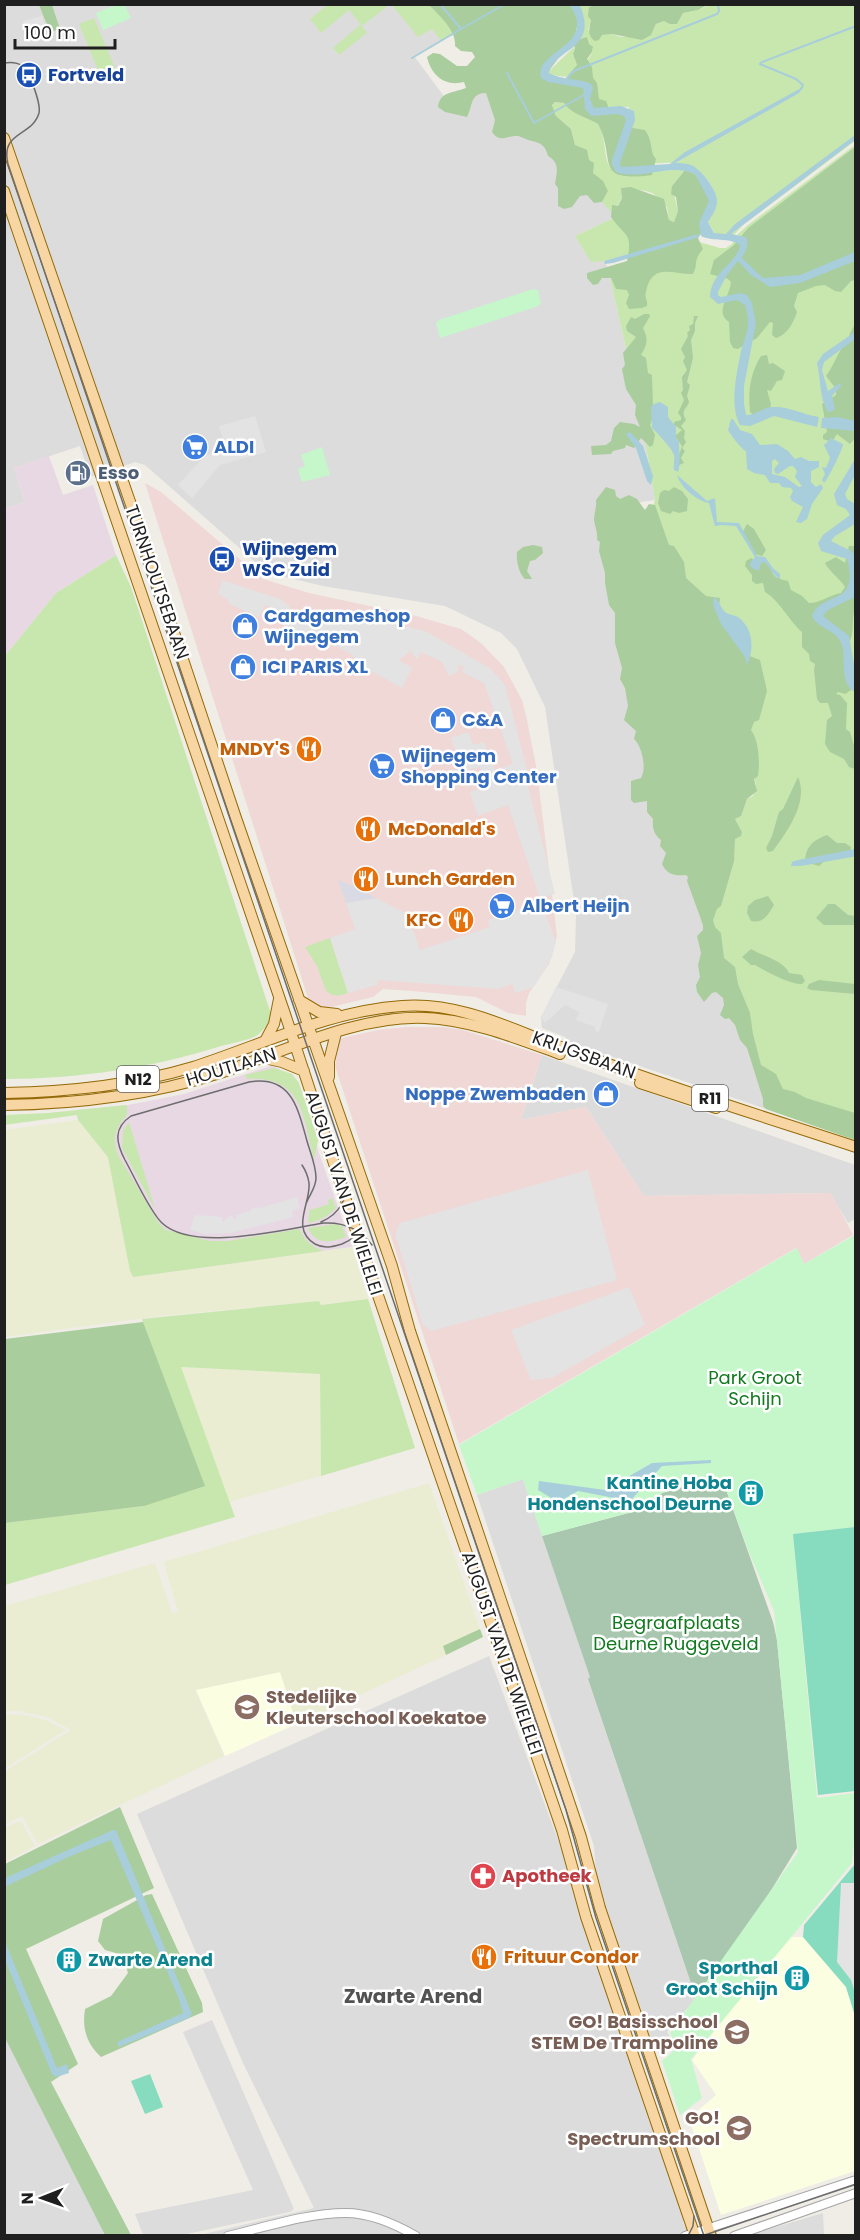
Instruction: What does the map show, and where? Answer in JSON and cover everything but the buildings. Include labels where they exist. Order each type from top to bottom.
[{"type":"main road","name":"TURNHOUTSEBAAN","points":[[4,138],[136,519],[307,1026],[331,1089]]},
{"type":"main road","name":"TURNHOUTSEBAAN","points":[[4,191],[295,1047]]},
{"type":"main road","points":[[265,1041],[274,1024],[279,999]]},
{"type":"main road","points":[[299,1000],[320,1012],[346,1015]]},
{"type":"main road","name":"KRIJGSBAAN","points":[[307,1026],[346,1015],[402,1006],[428,1006],[453,1010],[503,1024],[651,1079],[855,1148]]},
{"type":"main road","name":"KRIJGSBAAN","points":[[313,1041],[369,1023],[401,1018],[424,1017],[465,1023],[512,1037],[650,1087],[855,1155]]},
{"type":"main road","name":"HOUTLAAN","points":[[4,1092],[75,1089],[156,1076],[192,1067],[307,1026]]},
{"type":"main road","points":[[331,1089],[329,1061],[336,1033]]},
{"type":"main road","name":"HOUTLAAN","points":[[4,1105],[76,1101],[148,1090],[217,1073],[313,1041]]},
{"type":"main road","name":"AUGUST VAN DE WIELELEI","points":[[295,1047],[551,1797],[586,1917],[691,2235]]},
{"type":"main road","points":[[264,1058],[304,1071]]},
{"type":"main road","name":"AUGUST VAN DE WIELELEI","points":[[331,1089],[581,1837],[600,1908],[710,2232]]},
{"type":"street","points":[[691,2235],[710,2232],[855,2180]]},
{"type":"street","points":[[734,2235],[855,2193]]},
{"type":"street","points":[[228,2235],[318,2216],[348,2213],[388,2222],[416,2235]]},
{"type":"shaded area","points":[[5,5],[392,5],[433,29],[441,41],[414,56],[449,103],[483,84],[618,216],[575,236],[591,261],[604,261],[608,268],[641,416],[655,500],[599,508],[688,873],[743,1023],[766,1109],[569,1042],[565,1037],[542,1028],[541,1017],[575,952],[576,914],[545,707],[517,649],[501,633],[445,606],[323,586],[268,573],[145,465],[135,462],[90,477],[80,446],[14,468],[25,502],[5,509]]},
{"type":"shaded area","points":[[42,16],[46,29],[41,31],[43,35],[35,38],[33,33],[28,35],[23,21]]},
{"type":"shaded area","points":[[255,416],[266,452],[220,465],[192,498],[178,485],[205,456],[226,449],[219,426]]},
{"type":"shaded area","points":[[49,456],[63,495],[93,485],[116,555],[56,593],[5,656],[5,509],[25,502],[14,468]]},
{"type":"shaded area","points":[[145,483],[161,492],[263,579],[309,593],[416,616],[461,629],[481,643],[504,667],[522,700],[527,720],[537,771],[557,936],[549,964],[529,993],[526,1016],[508,1013],[476,997],[412,991],[383,989],[373,997],[331,1007],[322,1007],[308,998]]},
{"type":"shaded area","points":[[222,580],[280,599],[289,606],[295,618],[324,611],[359,616],[425,631],[491,669],[505,685],[527,770],[520,776],[521,779],[526,778],[555,894],[540,898],[508,805],[478,816],[470,792],[485,786],[480,767],[462,771],[451,738],[468,732],[473,745],[484,742],[495,770],[513,764],[484,683],[462,672],[464,667],[461,665],[458,666],[458,672],[449,676],[442,662],[421,652],[417,659],[410,651],[399,660],[412,668],[402,688],[353,661],[354,656],[329,642],[326,647],[282,624],[285,617],[283,613],[265,605],[259,617],[230,604],[227,599],[218,594]]},
{"type":"shaded area","points":[[338,880],[355,887],[376,898],[346,903]]},
{"type":"shaded area","points":[[376,898],[407,914],[420,950],[490,927],[488,920],[541,902],[556,942],[552,957],[534,987],[515,993],[512,984],[499,989],[378,980],[377,985],[348,993],[330,938],[355,929],[346,903]]},
{"type":"shaded area","points":[[556,987],[608,1004],[599,1032],[595,1031],[595,1027],[576,1020],[579,1012],[565,1005],[545,1023],[541,1017]]},
{"type":"shaded area","points":[[406,1027],[443,1027],[463,1030],[542,1055],[521,1120],[586,1107],[644,1196],[831,1193],[853,1235],[804,1264],[796,1248],[459,1444],[335,1066],[342,1038]]},
{"type":"shaded area","points":[[542,1055],[855,1165],[855,1219],[848,1223],[830,1193],[644,1196],[586,1107],[521,1120]]},
{"type":"shaded area","points":[[271,1066],[278,1068],[293,1079],[352,1247],[133,1277],[89,1131],[78,1120],[76,1110],[128,1105],[184,1094]]},
{"type":"shaded area","points":[[78,1120],[108,1157],[133,1277],[352,1247],[368,1299],[320,1305],[319,1301],[161,1316],[5,1337],[4,1130]]},
{"type":"shaded area","points":[[588,1170],[617,1280],[432,1331],[423,1325],[395,1234],[400,1223]]},
{"type":"shaded area","points":[[297,1197],[300,1208],[292,1211],[293,1217],[230,1233],[205,1234],[190,1230],[195,1215],[222,1217],[223,1222],[230,1215],[236,1220],[236,1215],[251,1211],[256,1207],[257,1209]]},
{"type":"shaded area","points":[[629,1287],[645,1325],[552,1378],[531,1380],[511,1330]]},
{"type":"shaded area","points":[[180,1367],[320,1374],[321,1476],[229,1502]]},
{"type":"shaded area","points":[[523,1479],[696,1998],[667,2032],[673,2041],[667,2050],[659,2053],[651,2040],[601,1892],[596,1873],[594,1846],[477,1495]]},
{"type":"shaded area","points":[[429,1483],[480,1629],[443,1646],[446,1655],[297,1724],[280,1672],[195,1690],[224,1756],[38,1844],[22,1816],[5,1824],[5,1771],[71,1730],[47,1717],[19,1711],[5,1711],[5,1606],[155,1563],[172,1613],[178,1612],[164,1562]]},
{"type":"shaded area","points":[[489,1656],[568,1866],[683,2223],[690,2235],[200,2235],[314,2208],[243,2063],[137,1814]]},
{"type":"shaded area","name":"Stedelijke Kleuterschool Koekatoe","points":[[280,1672],[297,1724],[225,1756],[196,1690]]},
{"type":"shaded area","points":[[5,1714],[25,1715],[45,1720],[66,1730],[5,1768]]},
{"type":"shaded area","points":[[21,1821],[35,1846],[5,1862],[5,1827]]},
{"type":"shaded area","points":[[841,1883],[855,1883],[855,1993],[851,1980],[837,1962]]},
{"type":"shaded area","points":[[791,1937],[803,1937],[846,1987],[855,2016],[855,2171],[721,2215],[689,2118],[716,2095],[692,2060],[747,1988]]},
{"type":"shaded area","points":[[212,2020],[294,2209],[290,2212],[182,2235],[143,2235],[135,2214],[253,2190],[183,2032]]},
{"type":"shaded area","points":[[5,2037],[108,2235],[5,2235]]},
{"type":"shaded area","points":[[823,2213],[824,2235],[749,2235]]},
{"type":"green space","points":[[709,4],[698,10],[683,13],[677,24],[664,21],[656,24],[651,35],[642,40],[612,34],[602,35],[599,40],[595,41],[590,35],[589,7],[595,5]]},
{"type":"green space","points":[[39,5],[52,5],[60,29],[50,32]]},
{"type":"green space","points":[[116,5],[125,5],[131,18],[103,30],[96,13]]},
{"type":"green space","points":[[327,5],[389,5],[362,26],[349,10],[321,33],[310,19]]},
{"type":"green space","points":[[392,5],[434,5],[456,33],[441,41],[432,29],[418,37]]},
{"type":"green space","points":[[429,5],[573,5],[578,22],[575,36],[545,76],[568,79],[568,75],[577,65],[573,54],[574,45],[580,39],[587,37],[589,44],[593,47],[587,59],[597,83],[599,99],[606,101],[609,109],[626,117],[626,127],[645,130],[656,159],[652,175],[633,177],[614,172],[610,166],[598,124],[575,113],[564,103],[555,102],[552,105],[556,116],[571,129],[575,145],[587,150],[589,160],[594,163],[593,173],[603,181],[608,191],[602,202],[594,203],[587,195],[580,196],[572,207],[564,209],[558,206],[558,188],[555,184],[557,168],[554,162],[544,147],[538,143],[518,136],[498,138],[495,136],[492,132],[495,120],[486,93],[477,95],[467,117],[445,112],[438,107],[445,95],[466,88],[464,82],[451,83],[440,78],[435,74],[427,57],[433,53],[440,54],[457,66],[467,66],[475,57],[472,52],[461,51],[455,46],[450,29]]},
{"type":"green space","points":[[580,5],[595,5],[589,7],[591,20],[588,30],[602,35],[612,34],[621,37],[651,35],[656,24],[664,21],[677,24],[683,13],[709,5],[855,5],[855,141],[743,225],[734,235],[715,234],[708,222],[713,212],[714,193],[706,178],[698,172],[673,163],[627,168],[629,107],[603,107],[575,72],[589,58],[593,48],[581,38],[584,18]]},
{"type":"green space","points":[[94,18],[118,75],[103,82],[79,24]]},
{"type":"green space","points":[[360,25],[367,33],[339,55],[333,48]]},
{"type":"green space","points":[[575,46],[573,54],[577,65],[568,77],[550,75],[549,71]]},
{"type":"green space","points":[[555,102],[564,103],[575,113],[598,124],[607,161],[615,173],[632,176],[660,171],[685,170],[672,186],[678,211],[674,222],[669,220],[667,207],[654,194],[632,189],[622,188],[622,197],[617,207],[612,206],[611,212],[602,202],[608,191],[593,173],[588,160],[575,145],[571,129],[556,116],[552,105]]},
{"type":"green space","points":[[855,145],[855,1140],[766,1109],[743,1023],[707,940],[691,885],[734,851],[735,839],[742,832],[735,819],[741,815],[747,799],[753,796],[756,784],[652,510],[655,500],[641,416],[608,268],[699,242],[726,248],[748,225]]},
{"type":"green space","points":[[855,147],[855,280],[851,281],[841,292],[825,285],[798,293],[794,306],[796,316],[784,334],[776,338],[772,335],[773,323],[770,322],[757,338],[738,349],[733,348],[730,342],[729,322],[723,314],[731,282],[710,274],[714,260],[734,245],[748,228]]},
{"type":"green space","points":[[685,170],[695,174],[709,195],[710,204],[698,238],[703,249],[698,257],[695,270],[693,274],[658,273],[649,282],[646,294],[647,306],[629,309],[626,303],[629,295],[627,290],[616,289],[611,278],[602,278],[598,284],[593,285],[587,278],[587,273],[627,261],[629,240],[611,217],[612,205],[618,206],[622,198],[621,188],[631,187],[664,199],[669,220],[674,222],[678,211],[676,197],[671,194],[672,186]]},
{"type":"green space","points":[[618,216],[640,251],[604,261],[591,262],[575,236]]},
{"type":"green space","points":[[533,289],[538,290],[541,304],[536,307],[440,338],[436,323],[439,320]]},
{"type":"green space","points":[[644,314],[650,316],[643,328],[647,341],[641,355],[646,358],[648,373],[652,375],[653,409],[650,425],[655,435],[653,445],[650,447],[641,438],[634,448],[626,445],[625,448],[613,451],[611,454],[592,455],[591,446],[606,445],[611,441],[614,428],[620,422],[640,427],[635,415],[636,405],[626,389],[622,369],[625,365],[623,353],[636,337],[627,331],[626,326],[631,317],[635,319]]},
{"type":"green space","points":[[694,316],[698,316],[691,340],[693,358],[687,382],[690,385],[687,396],[689,402],[684,412],[686,420],[681,426],[685,431],[686,442],[682,448],[685,451],[681,458],[684,463],[679,465],[677,461],[682,446],[675,436],[682,430],[674,425],[674,422],[681,420],[678,413],[684,400],[681,393],[683,390],[682,377],[687,370],[681,349],[688,336],[689,326],[693,324]]},
{"type":"green space","points":[[855,325],[856,437],[850,444],[837,434],[832,442],[823,439],[823,435],[827,432],[822,404],[836,395],[836,389],[826,376]]},
{"type":"green space","points":[[767,355],[769,364],[773,363],[785,371],[782,380],[777,381],[771,391],[767,390],[770,409],[755,416],[750,412],[751,383],[754,369],[761,356]]},
{"type":"green space","points":[[322,447],[330,475],[302,482],[298,469],[305,466],[301,455]]},
{"type":"green space","points":[[606,487],[615,490],[616,496],[620,499],[629,495],[637,499],[645,510],[649,504],[655,505],[669,545],[674,546],[684,562],[686,578],[706,596],[720,598],[719,606],[747,655],[760,660],[767,691],[759,720],[754,722],[751,730],[758,752],[758,776],[754,779],[757,791],[747,799],[741,816],[735,819],[742,832],[741,836],[735,839],[734,861],[721,906],[717,909],[713,920],[715,927],[721,933],[724,958],[735,967],[738,984],[750,1013],[761,1065],[776,1074],[783,1089],[855,1113],[855,1140],[766,1109],[763,1106],[763,1099],[747,1048],[740,1040],[735,1025],[729,1018],[725,1019],[720,1015],[724,1005],[723,998],[716,992],[704,1002],[697,992],[701,953],[697,936],[703,930],[703,925],[687,881],[688,877],[672,874],[664,868],[662,864],[666,853],[660,846],[661,840],[654,831],[653,819],[647,812],[647,801],[634,803],[631,800],[631,781],[641,778],[644,764],[634,739],[636,731],[624,720],[628,706],[625,688],[620,679],[622,668],[615,643],[615,613],[609,605],[605,573],[599,551],[600,542],[597,540],[594,520],[596,500]]},
{"type":"green space","points":[[674,487],[682,491],[688,499],[687,511],[679,513],[673,511],[670,514],[661,511],[658,503],[660,493]]},
{"type":"green space","points":[[747,524],[754,529],[766,550],[762,556],[754,554],[742,533]]},
{"type":"green space","points":[[533,545],[542,547],[543,553],[530,561],[527,571],[532,579],[525,579],[518,567],[517,552],[523,547]]},
{"type":"green space","points":[[849,546],[855,546],[856,551],[855,608],[849,643],[853,689],[845,694],[838,692],[836,694],[847,703],[846,729],[850,732],[855,749],[855,769],[849,767],[844,759],[830,752],[825,744],[827,720],[832,716],[828,703],[820,703],[817,699],[815,664],[810,661],[809,654],[802,647],[802,632],[775,600],[765,592],[763,583],[756,584],[752,581],[752,575],[745,566],[746,561],[751,558],[759,564],[765,561],[775,576],[788,581],[791,590],[809,603],[813,603],[841,593],[845,587],[825,563],[836,557],[845,563]]},
{"type":"green space","points":[[116,555],[131,587],[271,1014],[266,1026],[256,1036],[195,1054],[114,1071],[59,1077],[5,1079],[5,656],[56,593]]},
{"type":"green space","points":[[798,777],[801,796],[795,816],[773,851],[768,852],[766,848],[779,812],[783,809]]},
{"type":"green space","points":[[827,835],[837,843],[845,843],[851,847],[850,853],[829,857],[819,866],[805,862],[806,852],[811,845]]},
{"type":"green space","points":[[768,896],[774,905],[770,912],[762,920],[751,921],[747,913],[748,906],[755,900]]},
{"type":"green space","points":[[828,904],[835,904],[848,915],[855,916],[855,925],[824,925],[816,918]]},
{"type":"green space","points":[[330,938],[348,993],[342,995],[334,995],[326,991],[317,966],[305,947]]},
{"type":"green space","points":[[751,949],[783,965],[789,973],[802,975],[805,981],[797,984],[751,965],[742,957]]},
{"type":"green space","points":[[819,980],[855,984],[855,994],[807,988],[809,984]]},
{"type":"green space","points":[[274,1068],[292,1074],[299,1083],[318,1140],[314,1160],[303,1114],[290,1092],[280,1084],[266,1080],[247,1079],[245,1075]]},
{"type":"green space","points":[[127,1105],[127,1115],[116,1134],[115,1143],[118,1155],[158,1222],[166,1230],[210,1241],[227,1241],[300,1229],[309,1243],[323,1251],[133,1277],[108,1157],[78,1120],[77,1115],[4,1125],[5,1115]]},
{"type":"green space","points":[[129,1122],[155,1209],[122,1148],[123,1130]]},
{"type":"green space","points":[[332,1198],[336,1208],[324,1218],[308,1223],[310,1206],[311,1210],[329,1204],[328,1200]]},
{"type":"green space","points":[[336,1224],[342,1226],[346,1237],[335,1241],[319,1240],[311,1234],[308,1228]]},
{"type":"green space","name":"Park Groot Schijn","points":[[855,1235],[855,1527],[793,1534],[817,1798],[855,1793],[852,1863],[691,2059],[702,2098],[680,2115],[662,2061],[677,2048],[670,2033],[798,1852],[774,1611],[724,1484],[697,1483],[673,1488],[652,1498],[636,1511],[542,1536],[523,1479],[477,1495],[459,1445],[797,1248],[804,1264]]},
{"type":"green space","points":[[368,1299],[415,1448],[321,1476],[320,1374],[181,1367],[235,1517],[5,1585],[4,1523],[144,1506],[146,1333],[142,1319],[319,1301],[321,1305]]},
{"type":"green space","points":[[143,1322],[205,1486],[144,1506],[5,1523],[5,1339]]},
{"type":"green space","name":"Begraafplaats Deurne Ruggeveld","points":[[697,1483],[724,1484],[773,1622],[777,1640],[797,1848],[762,1905],[696,1998],[542,1536],[636,1511],[662,1493]]},
{"type":"green space","points":[[855,1527],[855,1791],[818,1795],[793,1534]]},
{"type":"green space","points":[[480,1629],[483,1637],[446,1655],[443,1646]]},
{"type":"green space","points":[[120,1807],[154,1888],[26,1949],[78,2064],[51,2082],[131,2235],[105,2235],[5,2038],[5,1864]]},
{"type":"green space","points":[[855,1864],[855,2016],[846,1987],[803,1937],[804,1925]]},
{"type":"green space","points":[[152,1894],[202,2003],[203,2012],[101,2057],[86,2035],[85,2009],[111,1996],[128,1973],[123,1955],[105,1950],[98,1941],[103,1919],[146,1895]]},
{"type":"green space","points":[[150,2074],[163,2107],[145,2114],[131,2081]]},
{"type":"water","points":[[570,5],[580,5],[584,32],[574,47],[553,65],[549,73],[591,84],[593,88],[590,99],[594,108],[621,106],[634,111],[635,120],[620,163],[621,167],[670,164],[685,152],[803,87],[799,93],[675,163],[697,168],[712,186],[717,204],[708,222],[714,233],[726,234],[735,224],[855,135],[855,140],[731,234],[746,237],[747,245],[742,258],[763,278],[800,275],[855,252],[855,261],[800,283],[770,287],[751,275],[738,261],[718,292],[721,297],[741,293],[747,295],[752,303],[756,323],[744,386],[746,415],[769,407],[779,407],[819,417],[817,427],[774,416],[750,426],[740,425],[734,398],[741,351],[748,327],[745,305],[737,300],[718,304],[710,297],[711,288],[719,274],[738,252],[740,245],[731,241],[701,236],[699,223],[709,201],[695,174],[676,170],[635,174],[616,172],[612,160],[626,120],[624,116],[617,114],[591,116],[585,109],[583,88],[548,82],[541,78],[544,63],[572,38],[576,31],[577,20]]},
{"type":"water","points":[[698,234],[699,237],[613,263],[605,264],[604,261]]},
{"type":"water","points":[[855,332],[855,339],[824,362],[822,370],[828,391],[840,383],[841,386],[832,396],[835,409],[827,411],[817,363],[823,354]]},
{"type":"water","points":[[660,402],[668,407],[668,417],[676,427],[680,461],[678,472],[674,470],[673,452],[652,428],[651,407]]},
{"type":"water","points":[[838,417],[855,421],[855,431],[821,428],[822,418]]},
{"type":"water","points":[[731,419],[733,419],[740,430],[752,434],[760,445],[777,444],[795,459],[801,457],[809,461],[819,461],[819,467],[811,471],[811,482],[816,487],[821,484],[823,488],[812,504],[807,519],[801,523],[796,522],[803,507],[792,501],[791,488],[782,487],[779,483],[770,483],[765,475],[747,469],[746,451],[728,430]],"holes":[[[775,459],[779,463],[774,469],[775,473],[778,474],[793,466],[797,471],[795,477],[802,486],[799,487],[785,477],[772,474],[772,461]]]},
{"type":"water","points":[[630,432],[643,446],[653,476],[651,485],[647,481],[636,448],[626,434]]},
{"type":"water","points":[[831,438],[843,444],[824,483],[822,480],[825,474],[822,467],[826,468],[830,458],[824,445]]},
{"type":"water","points":[[855,459],[855,475],[845,494],[847,499],[855,504],[855,524],[831,541],[855,555],[855,597],[828,610],[823,616],[849,636],[855,670],[855,692],[850,688],[845,677],[842,645],[832,632],[818,624],[812,616],[817,608],[844,592],[848,585],[850,574],[847,559],[821,551],[818,543],[823,535],[850,515],[846,509],[837,505],[834,494]]},
{"type":"water","points":[[677,475],[707,501],[715,498],[717,522],[739,523],[757,556],[765,557],[780,574],[780,579],[764,562],[761,563],[759,570],[750,566],[755,557],[736,526],[715,526],[709,503],[690,493]]},
{"type":"water","points":[[714,597],[725,612],[738,617],[747,627],[751,640],[751,653],[747,665],[745,657],[721,624],[713,605]]},
{"type":"water","points":[[855,849],[855,856],[852,857],[791,866],[792,862],[798,860]]},
{"type":"water","points":[[711,1460],[711,1463],[662,1466],[630,1501],[578,1491],[558,1502],[538,1490],[539,1481],[605,1490],[652,1463]]},
{"type":"water","points":[[116,1830],[192,2014],[189,2018],[119,2047],[117,2042],[183,2013],[111,1840],[4,1887],[5,1878]]},
{"type":"water","points":[[4,1939],[57,2068],[67,2064],[69,2073],[56,2077],[52,2074],[5,1960]]},
{"type":"waterway","points":[[440,4],[461,29],[505,4]]},
{"type":"waterway","points":[[567,78],[574,71],[717,14],[718,4]]},
{"type":"waterway","points":[[801,89],[803,85],[796,79],[760,64],[856,26]]},
{"type":"waterway","points":[[412,58],[461,29]]},
{"type":"waterway","points":[[507,73],[534,123],[584,95]]},
{"type":"tram line","points":[[4,63],[16,63],[25,69],[34,88],[39,109],[35,121],[8,145],[8,164],[566,1810],[596,1918],[704,2236]]},
{"type":"tram line","points":[[306,1204],[316,1182],[314,1163],[296,1106],[284,1089],[275,1084],[263,1081],[249,1082],[131,1116],[121,1126],[118,1142],[122,1154],[147,1202],[157,1218],[177,1232],[217,1238],[264,1234],[331,1223],[345,1225],[357,1231],[372,1245]]},
{"type":"tram line","points":[[302,1165],[309,1183],[303,1215],[304,1231],[308,1238],[318,1246],[335,1246],[352,1239],[362,1226]]},
{"type":"tram line","points":[[321,1222],[328,1219],[342,1204],[346,1191],[346,1177]]},
{"type":"tram line","points":[[702,2236],[856,2184]]},
{"type":"tram line","points":[[688,2236],[693,2226],[694,2216]]},
{"type":"place","name":"Fortveld","points":[[29,75]]},
{"type":"place","name":"ALDI","points":[[195,447]]},
{"type":"place","name":"Esso","points":[[78,473]]},
{"type":"place","name":"Wijnegem WSC Zuid","points":[[222,559]]},
{"type":"place","name":"Cardgameshop Wijnegem","points":[[245,626]]},
{"type":"place","name":"ICI PARIS XL","points":[[243,667]]},
{"type":"place","name":"C&A","points":[[443,720]]},
{"type":"place","name":"MNDY'S","points":[[309,749]]},
{"type":"place","name":"Wijnegem Shopping Center","points":[[382,766]]},
{"type":"place","name":"McDonald's","points":[[368,829]]},
{"type":"place","name":"Lunch Garden","points":[[366,879]]},
{"type":"place","name":"Albert Heijn","points":[[502,906]]},
{"type":"place","name":"KFC","points":[[461,920]]},
{"type":"place","name":"Noppe Zwembaden","points":[[606,1094]]},
{"type":"place","name":"Kantine Hoba Hondenschool Deurne","points":[[751,1493]]},
{"type":"place","name":"Stedelijke Kleuterschool Koekatoe","points":[[247,1707]]},
{"type":"place","name":"Apotheek","points":[[483,1876]]},
{"type":"place","name":"Frituur Condor","points":[[484,1957]]},
{"type":"place","name":"Zwarte Arend","points":[[69,1960]]},
{"type":"place","name":"Sporthal Groot Schijn","points":[[797,1978]]},
{"type":"place","name":"GO! Basisschool STEM De Trampoline","points":[[737,2032]]},
{"type":"place","name":"GO! Spectrumschool","points":[[739,2128]]},
{"type":"district","name":"Zwarte Arend","points":[[413,1996]]}]
